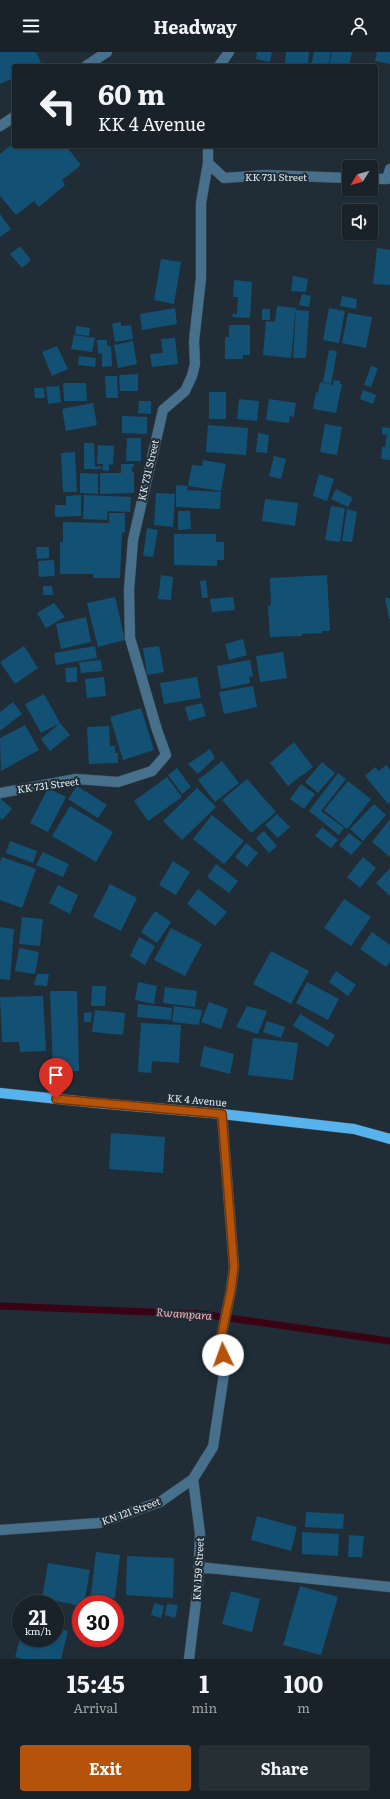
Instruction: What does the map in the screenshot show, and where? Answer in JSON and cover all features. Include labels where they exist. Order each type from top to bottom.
[{"type":"main road","name":"KK 4 Avenue","points":[[0,1093],[222,1114],[354,1130],[390,1140]]},
{"type":"street","points":[[89,64],[106,52]]},
{"type":"street","points":[[220,64],[229,52]]},
{"type":"street","points":[[0,126],[12,117]]},
{"type":"street","points":[[208,148],[208,163]]},
{"type":"street","name":"KK 731 Street","points":[[208,163],[224,178],[265,175],[342,178]]},
{"type":"street","name":"KK 731 Street","points":[[0,793],[76,780],[118,782],[152,771],[166,754],[157,730],[130,638],[129,590],[132,548],[163,410],[185,391],[192,376],[195,364],[194,341],[201,278],[201,203],[208,163]]},
{"type":"street","points":[[378,179],[387,179],[390,169]]},
{"type":"street","name":"KN 121 Street","points":[[0,1530],[99,1523],[160,1502],[194,1479],[213,1447],[225,1366],[220,1343],[231,1290],[234,1267],[222,1114]]},
{"type":"street","name":"KN 159 Street","points":[[189,1659],[199,1567],[200,1534],[194,1479]]},
{"type":"street","points":[[199,1567],[390,1587]]},
{"type":"building","points":[[0,52],[36,52],[42,64],[12,64],[12,79],[0,84]]},
{"type":"building","points":[[257,52],[272,52],[270,62],[256,59]]},
{"type":"building","points":[[286,52],[309,52],[308,64],[285,64]]},
{"type":"building","points":[[314,52],[331,52],[328,64],[311,64]]},
{"type":"building","points":[[332,52],[352,52],[349,64],[329,64]]},
{"type":"building","points":[[377,52],[390,52],[390,64],[375,61]]},
{"type":"building","points":[[12,145],[12,148],[68,148],[81,165],[62,180],[65,185],[39,207],[34,201],[16,215],[0,196],[0,154]]},
{"type":"building","points":[[0,214],[11,229],[0,237]]},
{"type":"building","points":[[20,246],[31,260],[22,268],[10,254]]},
{"type":"building","points":[[377,248],[390,250],[390,285],[373,284]]},
{"type":"building","points":[[161,259],[181,262],[174,304],[154,300]]},
{"type":"building","points":[[293,276],[308,279],[306,292],[291,291]]},
{"type":"building","points":[[234,280],[252,282],[250,318],[232,317],[233,313],[237,314],[238,297],[233,297]]},
{"type":"building","points":[[302,294],[311,296],[309,307],[299,305]]},
{"type":"building","points":[[342,296],[357,299],[356,309],[340,306]]},
{"type":"building","points":[[277,306],[296,308],[291,358],[263,355],[266,321],[275,322]]},
{"type":"building","points":[[175,308],[177,324],[142,330],[140,314]]},
{"type":"building","points":[[329,308],[345,311],[339,343],[323,340]]},
{"type":"building","points":[[262,309],[270,309],[270,320],[262,320]]},
{"type":"building","points":[[296,310],[309,311],[306,358],[293,358]]},
{"type":"building","points":[[348,313],[372,317],[366,348],[342,343]]},
{"type":"building","points":[[121,322],[121,326],[131,325],[133,339],[115,342],[112,324]]},
{"type":"building","points":[[229,325],[250,325],[250,355],[243,355],[243,359],[225,359],[225,337],[229,337]]},
{"type":"building","points":[[76,326],[90,328],[89,336],[75,334]]},
{"type":"building","points":[[74,335],[95,338],[92,352],[71,349]]},
{"type":"building","points":[[175,338],[178,364],[152,367],[150,354],[163,353],[161,339]]},
{"type":"building","points":[[97,340],[107,340],[107,346],[111,346],[112,366],[102,367],[102,353],[98,354]]},
{"type":"building","points":[[133,341],[137,364],[118,368],[114,345]]},
{"type":"building","points":[[57,346],[68,369],[52,376],[42,352]]},
{"type":"building","points":[[329,350],[337,351],[331,384],[323,382]]},
{"type":"building","points":[[79,356],[96,358],[95,367],[78,365]]},
{"type":"building","points":[[371,366],[378,368],[371,387],[364,385]]},
{"type":"building","points":[[138,374],[138,391],[120,391],[119,375]]},
{"type":"building","points":[[105,376],[117,376],[118,398],[106,398]]},
{"type":"building","points":[[334,380],[340,381],[340,384],[342,384],[336,413],[313,409],[316,392],[318,393],[320,382],[333,385]]},
{"type":"building","points":[[63,383],[86,383],[87,401],[64,401]]},
{"type":"building","points":[[59,386],[61,402],[48,404],[46,387]]},
{"type":"building","points":[[34,388],[44,388],[45,398],[35,398]]},
{"type":"building","points":[[363,390],[376,395],[373,404],[360,399]]},
{"type":"building","points":[[209,392],[226,392],[226,419],[209,419]]},
{"type":"building","points":[[239,399],[259,401],[257,421],[237,419]]},
{"type":"building","points":[[269,399],[296,403],[294,417],[290,416],[289,423],[266,420]]},
{"type":"building","points":[[139,401],[151,401],[151,414],[138,413]]},
{"type":"building","points":[[93,403],[97,425],[66,431],[62,409]]},
{"type":"building","points":[[122,416],[147,417],[147,434],[122,433]]},
{"type":"building","points":[[325,424],[342,427],[337,455],[320,452]]},
{"type":"building","points":[[208,425],[248,428],[246,455],[206,452]]},
{"type":"building","points":[[382,427],[390,428],[390,460],[381,459],[382,447],[385,447],[387,435],[382,434]]},
{"type":"building","points":[[258,433],[269,435],[267,453],[256,452]]},
{"type":"building","points":[[127,438],[141,438],[141,461],[126,461]]},
{"type":"building","points":[[84,443],[94,443],[95,467],[101,466],[101,469],[84,469]]},
{"type":"building","points":[[98,445],[114,446],[113,465],[109,464],[109,471],[102,470],[103,464],[97,464]]},
{"type":"building","points":[[75,452],[77,492],[63,492],[61,453]]},
{"type":"building","points":[[274,456],[286,459],[281,479],[269,476]]},
{"type":"building","points":[[203,460],[226,464],[221,491],[188,486],[192,465],[202,466]]},
{"type":"building","points":[[121,464],[134,464],[134,467],[132,467],[132,472],[134,472],[134,493],[100,494],[100,473],[121,473]]},
{"type":"building","points":[[80,473],[98,474],[98,494],[80,493]]},
{"type":"building","points":[[319,474],[334,479],[327,501],[313,496]]},
{"type":"building","points":[[176,485],[188,486],[187,490],[221,492],[220,509],[176,507]]},
{"type":"building","points":[[336,489],[353,498],[348,507],[331,499]]},
{"type":"building","points":[[156,493],[175,494],[173,527],[154,525]]},
{"type":"building","points":[[81,495],[81,516],[55,517],[55,505],[66,505],[66,496]]},
{"type":"building","points":[[84,495],[131,497],[130,512],[108,511],[107,520],[83,519]]},
{"type":"building","points":[[265,499],[298,503],[295,526],[262,521]]},
{"type":"building","points":[[331,506],[345,508],[340,542],[325,540]]},
{"type":"building","points":[[347,509],[357,512],[352,542],[342,541]]},
{"type":"building","points":[[178,511],[190,511],[191,529],[178,530]]},
{"type":"building","points":[[109,513],[125,513],[125,532],[122,533],[120,578],[93,578],[93,574],[60,574],[60,542],[63,542],[63,522],[109,523]]},
{"type":"building","points":[[147,528],[158,530],[153,557],[143,556]]},
{"type":"building","points":[[174,534],[216,534],[216,542],[224,542],[224,560],[217,560],[217,566],[174,565]]},
{"type":"building","points":[[36,547],[49,547],[49,558],[37,559]]},
{"type":"building","points":[[54,560],[55,576],[39,577],[38,561]]},
{"type":"building","points":[[161,575],[173,577],[171,600],[158,599]]},
{"type":"building","points":[[327,575],[330,631],[302,634],[302,636],[270,637],[268,606],[271,605],[270,578]]},
{"type":"building","points":[[206,580],[208,598],[202,598],[200,581]]},
{"type":"building","points":[[43,586],[52,586],[53,595],[43,595]]},
{"type":"building","points":[[115,597],[125,640],[98,647],[87,603]]},
{"type":"building","points":[[233,597],[235,610],[212,612],[210,599]]},
{"type":"building","points":[[385,598],[390,598],[390,619],[389,619]]},
{"type":"building","points":[[54,603],[65,617],[46,628],[37,613]]},
{"type":"building","points":[[86,617],[91,642],[61,649],[56,624]]},
{"type":"building","points":[[243,639],[247,655],[229,660],[225,644]]},
{"type":"building","points":[[24,646],[38,668],[15,684],[0,662]]},
{"type":"building","points":[[95,646],[97,658],[56,665],[54,653]]},
{"type":"building","points":[[159,646],[164,672],[147,675],[143,648]]},
{"type":"building","points":[[283,652],[287,678],[260,682],[256,656]]},
{"type":"building","points":[[101,660],[102,671],[81,673],[79,662]]},
{"type":"building","points":[[250,660],[253,676],[249,677],[250,683],[221,689],[217,666]]},
{"type":"building","points":[[77,667],[77,682],[66,682],[65,668]]},
{"type":"building","points":[[104,677],[106,696],[87,698],[85,679]]},
{"type":"building","points":[[197,677],[201,698],[164,704],[160,683]]},
{"type":"building","points":[[253,686],[257,707],[224,714],[219,692]]},
{"type":"building","points":[[44,694],[60,723],[41,733],[25,704]]},
{"type":"building","points":[[13,702],[22,714],[0,731],[0,712]]},
{"type":"building","points":[[202,703],[206,716],[189,721],[185,707]]},
{"type":"building","points":[[141,708],[154,750],[123,760],[110,717]]},
{"type":"building","points":[[60,723],[70,735],[50,751],[41,739]]},
{"type":"building","points":[[25,725],[39,750],[1,771],[0,738]]},
{"type":"building","points":[[109,726],[110,746],[115,746],[115,753],[118,753],[118,763],[89,764],[87,727]]},
{"type":"building","points":[[294,742],[313,767],[288,786],[270,763]]},
{"type":"building","points":[[210,749],[215,758],[198,774],[188,764]]},
{"type":"building","points":[[222,761],[239,783],[215,802],[198,780]]},
{"type":"building","points":[[322,762],[335,773],[318,793],[305,782]]},
{"type":"building","points":[[386,765],[390,770],[390,802],[388,804],[365,776],[375,767],[379,771]]},
{"type":"building","points":[[177,768],[191,787],[182,794],[168,775]]},
{"type":"building","points":[[338,773],[346,779],[321,811],[344,828],[339,835],[309,811]]},
{"type":"building","points":[[167,777],[182,797],[148,821],[134,801]]},
{"type":"building","points":[[247,779],[276,812],[251,833],[222,800]]},
{"type":"building","points":[[348,781],[371,799],[347,829],[324,810]]},
{"type":"building","points":[[301,784],[315,794],[304,809],[290,799]]},
{"type":"building","points":[[77,786],[107,805],[98,818],[68,799]]},
{"type":"building","points":[[48,788],[66,797],[48,832],[30,823]]},
{"type":"building","points":[[197,788],[216,807],[182,840],[163,821]]},
{"type":"building","points":[[0,798],[12,809],[2,820],[0,818]]},
{"type":"building","points":[[374,804],[386,815],[363,841],[350,829]]},
{"type":"building","points":[[70,806],[113,832],[96,862],[52,836]]},
{"type":"building","points":[[277,814],[290,827],[278,838],[265,825]]},
{"type":"building","points":[[212,815],[244,841],[224,864],[193,839]]},
{"type":"building","points":[[390,819],[390,857],[372,842]]},
{"type":"building","points":[[322,827],[338,840],[331,848],[315,836]]},
{"type":"building","points":[[264,831],[277,846],[269,853],[256,838]]},
{"type":"building","points":[[349,833],[362,843],[351,855],[339,845]]},
{"type":"building","points":[[10,841],[37,851],[33,863],[6,853]]},
{"type":"building","points":[[246,843],[258,853],[247,867],[235,857]]},
{"type":"building","points":[[43,852],[69,864],[63,877],[36,865]]},
{"type":"building","points":[[2,857],[36,869],[22,908],[0,900],[0,862]]},
{"type":"building","points":[[363,857],[376,868],[360,888],[347,877]]},
{"type":"building","points":[[173,861],[190,872],[176,895],[159,885]]},
{"type":"building","points":[[216,864],[238,881],[229,893],[207,877]]},
{"type":"building","points":[[390,868],[390,896],[376,883]]},
{"type":"building","points":[[110,884],[137,898],[121,931],[93,917]]},
{"type":"building","points":[[58,885],[78,895],[70,914],[49,903]]},
{"type":"building","points":[[198,889],[227,912],[215,926],[187,904]]},
{"type":"building","points":[[344,899],[371,917],[351,946],[324,928]]},
{"type":"building","points":[[155,911],[171,922],[157,943],[141,932]]},
{"type":"building","points":[[22,917],[43,919],[40,946],[19,944]]},
{"type":"building","points":[[0,927],[14,929],[10,980],[0,979]]},
{"type":"building","points":[[171,928],[202,944],[185,976],[154,960]]},
{"type":"building","points":[[372,932],[390,945],[390,962],[386,967],[360,949]]},
{"type":"building","points":[[139,937],[155,946],[145,965],[130,956]]},
{"type":"building","points":[[19,948],[39,952],[35,974],[15,971]]},
{"type":"building","points":[[271,951],[309,971],[291,1004],[253,984]]},
{"type":"building","points":[[336,971],[356,985],[348,996],[329,982]]},
{"type":"building","points":[[37,974],[49,974],[47,986],[34,985]]},
{"type":"building","points":[[138,982],[157,986],[154,1004],[135,1000]]},
{"type":"building","points":[[307,982],[339,999],[328,1020],[296,1003]]},
{"type":"building","points":[[92,986],[106,986],[105,1006],[91,1006]]},
{"type":"building","points":[[165,987],[197,991],[195,1007],[163,1003]]},
{"type":"building","points":[[50,991],[77,991],[79,1071],[53,1071]]},
{"type":"building","points":[[43,996],[46,1051],[20,1052],[19,1042],[2,1042],[0,997]]},
{"type":"building","points":[[209,1002],[228,1009],[221,1029],[201,1022]]},
{"type":"building","points":[[138,1004],[172,1008],[171,1020],[137,1017]]},
{"type":"building","points":[[174,1006],[202,1010],[199,1025],[172,1022]]},
{"type":"building","points":[[247,1006],[267,1011],[258,1034],[236,1027]]},
{"type":"building","points":[[95,1010],[125,1013],[123,1035],[92,1032]]},
{"type":"building","points":[[92,1012],[91,1022],[84,1022],[84,1013]]},
{"type":"building","points":[[300,1014],[335,1035],[328,1047],[293,1026]]},
{"type":"building","points":[[267,1021],[285,1027],[281,1038],[263,1032]]},
{"type":"building","points":[[141,1023],[181,1025],[179,1063],[152,1061],[151,1073],[138,1072]]},
{"type":"building","points":[[253,1038],[298,1043],[293,1080],[248,1075]]},
{"type":"building","points":[[204,1046],[234,1054],[230,1074],[200,1066]]},
{"type":"building","points":[[111,1133],[165,1137],[163,1173],[109,1169]]},
{"type":"building","points":[[306,1512],[344,1514],[343,1529],[305,1527]]},
{"type":"building","points":[[257,1516],[297,1527],[291,1551],[251,1540]]},
{"type":"building","points":[[302,1532],[339,1534],[338,1556],[302,1554]]},
{"type":"building","points":[[349,1535],[364,1536],[362,1557],[348,1557]]},
{"type":"building","points":[[96,1552],[120,1555],[115,1595],[91,1595]]},
{"type":"building","points":[[127,1556],[174,1558],[173,1598],[126,1595]]},
{"type":"building","points":[[48,1563],[90,1570],[86,1595],[72,1595],[72,1604],[64,1603],[64,1595],[43,1595]]},
{"type":"building","points":[[300,1586],[338,1597],[321,1655],[283,1645]]},
{"type":"building","points":[[231,1591],[260,1599],[252,1632],[222,1624]]},
{"type":"building","points":[[154,1603],[164,1606],[161,1618],[151,1615]]},
{"type":"building","points":[[167,1604],[178,1605],[175,1618],[165,1615]]},
{"type":"building","points":[[64,1630],[68,1631],[64,1647]]},
{"type":"building","points":[[18,1647],[64,1647],[61,1659],[22,1659],[15,1657]]},
{"type":"waterway","name":"Rwampara","points":[[0,1306],[201,1314],[390,1341]]},
{"type":"route","points":[[56,1099],[222,1114],[234,1267],[231,1290],[220,1343],[223,1355]]}]
